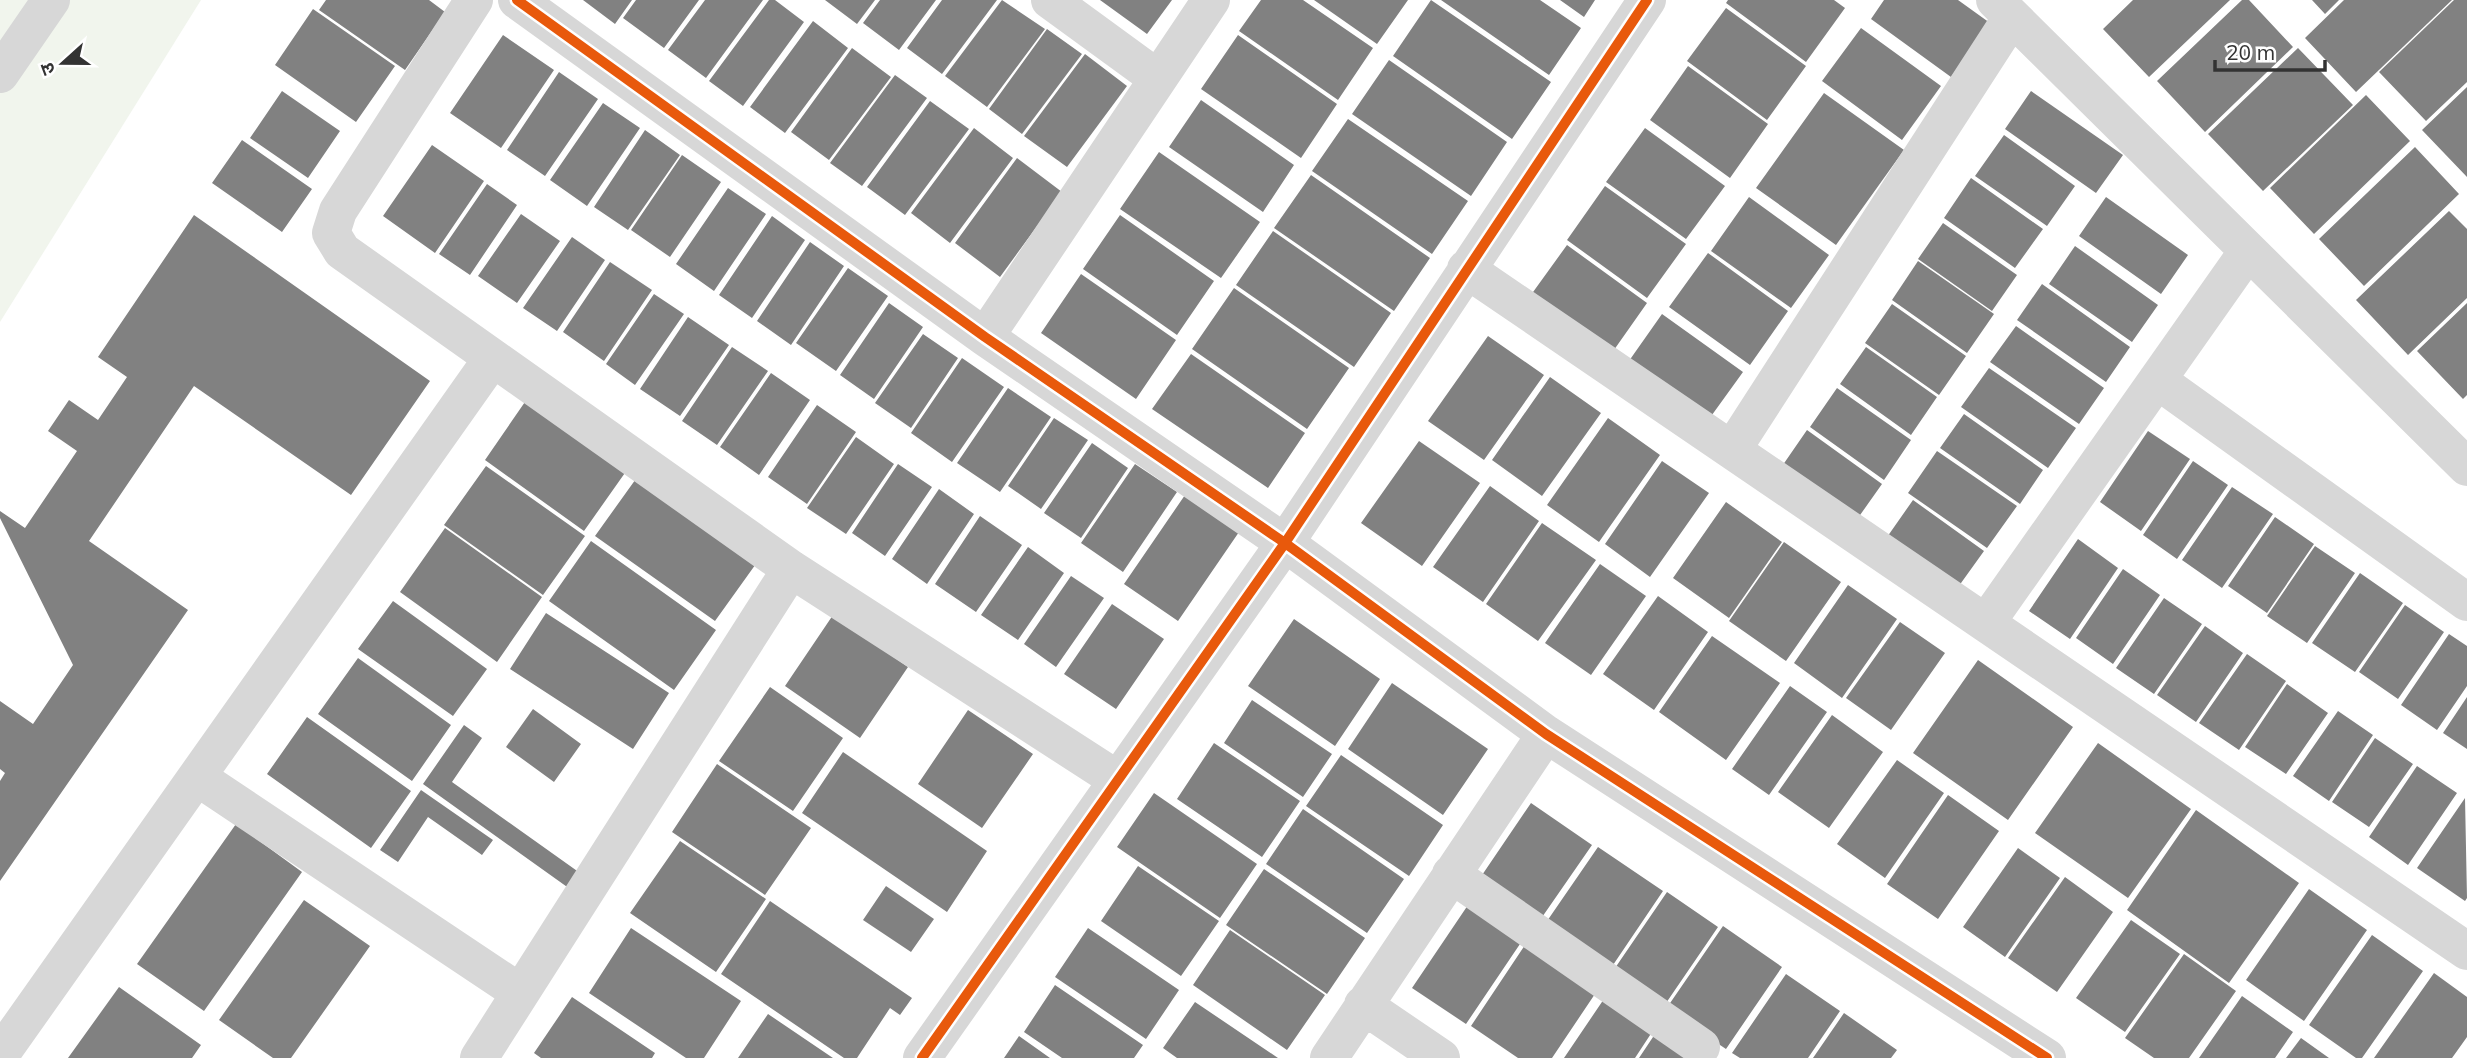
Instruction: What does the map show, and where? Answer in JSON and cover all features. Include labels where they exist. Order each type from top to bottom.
[{"type":"street","points":[[0,74],[51,0]]},
{"type":"street","points":[[474,0],[338,211],[331,233],[342,251],[791,569],[1118,780]]},
{"type":"street","points":[[517,0],[985,337],[1285,543],[1546,734],[2047,1058]]},
{"type":"street","points":[[1050,0],[1157,78]]},
{"type":"street","points":[[985,337],[1211,0]]},
{"type":"street","points":[[922,1058],[1285,543],[1647,0]]},
{"type":"street","points":[[1732,450],[2003,9],[2467,467]]},
{"type":"street","points":[[1986,623],[2248,251]]},
{"type":"street","points":[[1466,269],[2465,946]]},
{"type":"street","points":[[0,1055],[492,359]]},
{"type":"street","points":[[2157,380],[2467,602]]},
{"type":"street","points":[[479,1058],[791,569]]},
{"type":"street","points":[[1329,1058],[1546,734]]},
{"type":"street","points":[[197,777],[519,992]]},
{"type":"street","points":[[1451,874],[1701,1047]]},
{"type":"street","points":[[1363,1005],[1441,1058]]},
{"type":"shaded area","points":[[0,0],[201,0],[0,322]]},
{"type":"building","points":[[326,0],[429,0],[445,12],[405,70],[319,10]]},
{"type":"building","points":[[583,0],[632,0],[615,24]]},
{"type":"building","points":[[636,0],[699,0],[664,48],[623,18]]},
{"type":"building","points":[[705,0],[763,0],[706,78],[668,50]]},
{"type":"building","points":[[769,0],[775,0],[804,22],[743,106],[709,81]]},
{"type":"building","points":[[825,0],[875,0],[857,24]]},
{"type":"building","points":[[880,0],[936,0],[899,50],[863,23]]},
{"type":"building","points":[[942,0],[997,0],[942,74],[907,48]]},
{"type":"building","points":[[1002,0],[1045,29],[987,107],[945,76]]},
{"type":"building","points":[[1100,0],[1172,0],[1147,34]]},
{"type":"building","points":[[1261,0],[1303,0],[1373,48],[1338,100],[1239,31]]},
{"type":"building","points":[[1314,0],[1408,0],[1377,44]]},
{"type":"building","points":[[1431,0],[1551,82],[1512,139],[1393,56]]},
{"type":"building","points":[[1441,0],[1540,0],[1581,28],[1549,75]]},
{"type":"building","points":[[1560,0],[1595,0],[1584,17]]},
{"type":"building","points":[[1728,0],[1834,0],[1845,8],[1806,62],[1726,3]]},
{"type":"building","points":[[1884,0],[1958,0],[1990,23],[1951,77],[1871,19]]},
{"type":"building","points":[[2133,0],[2230,0],[2149,77],[2103,29]]},
{"type":"building","points":[[2242,0],[2249,0],[2293,47],[2205,132],[2157,81]]},
{"type":"building","points":[[2312,0],[2339,0],[2325,14]]},
{"type":"building","points":[[2344,0],[2452,0],[2356,92],[2305,38]]},
{"type":"building","points":[[2454,0],[2467,0],[2467,82],[2426,121],[2379,72]]},
{"type":"building","points":[[1726,8],[1806,66],[1767,120],[1687,61]]},
{"type":"building","points":[[313,9],[395,66],[356,122],[275,65]]},
{"type":"building","points":[[813,21],[848,48],[785,133],[750,107]]},
{"type":"building","points":[[1861,28],[1941,86],[1902,140],[1822,81]]},
{"type":"building","points":[[1047,29],[1082,54],[1022,134],[989,109]]},
{"type":"building","points":[[503,35],[554,70],[501,148],[450,113]]},
{"type":"building","points":[[1238,35],[1337,104],[1301,158],[1201,89]]},
{"type":"building","points":[[852,48],[891,77],[829,160],[791,132]]},
{"type":"building","points":[[2298,48],[2353,105],[2263,191],[2208,134]]},
{"type":"building","points":[[1085,54],[1127,86],[1067,167],[1024,136]]},
{"type":"building","points":[[1389,60],[1507,142],[1471,196],[1352,114]]},
{"type":"building","points":[[1688,66],[1768,124],[1730,178],[1650,120]]},
{"type":"building","points":[[559,72],[598,99],[545,176],[507,150]]},
{"type":"building","points":[[895,75],[927,98],[862,186],[830,163]]},
{"type":"building","points":[[2467,87],[2467,177],[2422,130]]},
{"type":"building","points":[[282,91],[340,131],[308,178],[250,138]]},
{"type":"building","points":[[2031,91],[2123,155],[2096,193],[2005,129]]},
{"type":"building","points":[[1824,93],[1904,150],[1836,245],[1756,188]]},
{"type":"building","points":[[2366,95],[2410,141],[2314,234],[2270,188]]},
{"type":"building","points":[[1201,100],[1294,165],[1263,212],[1169,147]]},
{"type":"building","points":[[930,101],[969,129],[905,215],[867,187]]},
{"type":"building","points":[[603,103],[640,128],[587,206],[550,180]]},
{"type":"building","points":[[1348,119],[1468,201],[1432,254],[1312,171]]},
{"type":"building","points":[[974,128],[1013,158],[950,243],[911,213]]},
{"type":"building","points":[[1645,128],[1725,186],[1686,239],[1606,182]]},
{"type":"building","points":[[645,130],[680,155],[628,230],[594,207]]},
{"type":"building","points":[[2004,135],[2075,186],[2047,226],[1975,176]]},
{"type":"building","points":[[242,140],[312,189],[282,232],[212,183]]},
{"type":"building","points":[[432,145],[484,181],[435,253],[383,216]]},
{"type":"building","points":[[2415,147],[2459,194],[2364,286],[2319,239]]},
{"type":"building","points":[[1159,152],[1260,222],[1221,278],[1120,209]]},
{"type":"building","points":[[682,155],[721,182],[670,257],[631,230]]},
{"type":"building","points":[[1017,158],[1062,192],[1000,277],[955,243]]},
{"type":"building","points":[[1311,175],[1430,258],[1394,311],[1274,228]]},
{"type":"building","points":[[1971,178],[2043,229],[2015,268],[1944,218]]},
{"type":"building","points":[[487,184],[517,205],[470,275],[439,254]]},
{"type":"building","points":[[1605,186],[1686,244],[1647,298],[1567,240]]},
{"type":"building","points":[[728,188],[766,214],[714,291],[676,264]]},
{"type":"building","points":[[1749,197],[1829,255],[1791,308],[1711,251]]},
{"type":"building","points":[[2106,197],[2188,255],[2161,294],[2079,236]]},
{"type":"building","points":[[2449,211],[2467,229],[2467,298],[2408,355],[2356,300]]},
{"type":"building","points":[[521,214],[560,241],[517,303],[478,276]]},
{"type":"building","points":[[194,215],[430,381],[351,495],[194,386],[89,541],[188,610],[0,881],[0,781],[5,773],[0,769],[0,701],[33,724],[73,665],[0,518],[0,511],[25,528],[77,451],[48,431],[69,400],[98,420],[127,377],[98,357]]},
{"type":"building","points":[[1120,215],[1214,281],[1177,335],[1083,269]]},
{"type":"building","points":[[772,216],[805,240],[752,318],[719,295]]},
{"type":"building","points":[[1943,223],[2017,275],[1992,311],[1918,259]]},
{"type":"building","points":[[1273,231],[1391,313],[1354,367],[1236,285]]},
{"type":"building","points":[[572,237],[605,260],[557,331],[523,308]]},
{"type":"building","points":[[810,242],[844,266],[791,345],[757,321]]},
{"type":"building","points":[[1567,245],[1647,303],[1609,357],[1528,299]]},
{"type":"building","points":[[2075,246],[2158,305],[2132,342],[2049,284]]},
{"type":"building","points":[[1708,253],[1788,311],[1750,365],[1669,307]]},
{"type":"building","points":[[1918,261],[1994,314],[1967,353],[1892,300]]},
{"type":"building","points":[[610,262],[652,290],[604,361],[563,332]]},
{"type":"building","points":[[848,268],[888,296],[836,371],[796,343]]},
{"type":"building","points":[[1081,274],[1176,340],[1136,399],[1041,333]]},
{"type":"building","points":[[2042,284],[2130,347],[2106,382],[2017,320]]},
{"type":"building","points":[[1234,288],[1349,368],[1307,429],[1192,349]]},
{"type":"building","points":[[654,294],[684,314],[635,385],[606,364]]},
{"type":"building","points":[[889,303],[923,327],[874,399],[840,375]]},
{"type":"building","points":[[2467,303],[2467,395],[2463,399],[2417,351]]},
{"type":"building","points":[[1892,304],[1966,356],[1939,395],[1865,343]]},
{"type":"building","points":[[1662,314],[1743,372],[1704,426],[1624,368]]},
{"type":"building","points":[[688,317],[729,345],[680,416],[640,389]]},
{"type":"building","points":[[2016,326],[2104,388],[2079,424],[1990,362]]},
{"type":"building","points":[[923,334],[958,358],[911,428],[875,403]]},
{"type":"building","points":[[1488,336],[1544,375],[1484,460],[1428,421]]},
{"type":"building","points":[[732,347],[768,371],[717,445],[682,421]]},
{"type":"building","points":[[1866,347],[1937,397],[1911,435],[1840,384]]},
{"type":"building","points":[[1191,354],[1305,433],[1268,488],[1152,409]]},
{"type":"building","points":[[962,358],[1004,387],[952,462],[911,433]]},
{"type":"building","points":[[1989,368],[2076,428],[2048,468],[1961,407]]},
{"type":"building","points":[[771,373],[810,400],[759,475],[720,447]]},
{"type":"building","points":[[1550,377],[1601,413],[1542,496],[1492,460]]},
{"type":"building","points":[[1008,388],[1051,417],[1000,492],[957,463]]},
{"type":"building","points":[[1837,388],[1911,440],[1884,480],[1810,427]]},
{"type":"building","points":[[527,399],[627,470],[584,531],[485,460]]},
{"type":"building","points":[[817,405],[856,432],[807,504],[768,477]]},
{"type":"building","points":[[1964,414],[2043,470],[2020,504],[1940,448]]},
{"type":"building","points":[[1054,418],[1088,440],[1041,509],[1008,486]]},
{"type":"building","points":[[1608,418],[1660,455],[1599,542],[1547,505]]},
{"type":"building","points":[[1807,430],[1882,484],[1853,525],[1778,472]]},
{"type":"building","points":[[2148,431],[2190,459],[2141,531],[2100,502]]},
{"type":"building","points":[[856,437],[894,464],[846,534],[807,508]]},
{"type":"building","points":[[1419,441],[1480,483],[1422,566],[1361,523]]},
{"type":"building","points":[[1092,443],[1128,468],[1081,538],[1044,513]]},
{"type":"building","points":[[1937,451],[2017,506],[1987,548],[1908,493]]},
{"type":"building","points":[[1662,461],[1709,493],[1650,577],[1605,544]]},
{"type":"building","points":[[2193,461],[2228,485],[2177,559],[2143,535]]},
{"type":"building","points":[[898,464],[932,487],[885,556],[852,533]]},
{"type":"building","points":[[1135,464],[1177,492],[1123,572],[1081,543]]},
{"type":"building","points":[[486,466],[585,536],[543,595],[444,525]]},
{"type":"building","points":[[638,476],[758,561],[715,621],[595,536]]},
{"type":"building","points":[[1490,486],[1539,521],[1483,602],[1433,567]]},
{"type":"building","points":[[2232,487],[2273,514],[2222,588],[2182,560]]},
{"type":"building","points":[[939,489],[974,514],[927,584],[892,559]]},
{"type":"building","points":[[1185,495],[1239,532],[1178,621],[1124,584]]},
{"type":"building","points":[[1913,500],[1984,551],[1956,590],[1885,540]]},
{"type":"building","points":[[1726,502],[1782,542],[1729,618],[1673,578]]},
{"type":"building","points":[[980,516],[1022,545],[976,612],[935,584]]},
{"type":"building","points":[[2275,517],[2314,544],[2267,613],[2228,586]]},
{"type":"building","points":[[1542,523],[1596,560],[1538,641],[1486,604]]},
{"type":"building","points":[[445,528],[542,597],[497,662],[400,592]]},
{"type":"building","points":[[2078,539],[2118,568],[2070,639],[2029,611]]},
{"type":"building","points":[[591,541],[716,630],[674,690],[549,601]]},
{"type":"building","points":[[1784,542],[1841,582],[1786,661],[1729,621]]},
{"type":"building","points":[[2315,546],[2355,573],[2307,643],[2267,616]]},
{"type":"building","points":[[1028,547],[1064,573],[1018,640],[981,615]]},
{"type":"building","points":[[1600,564],[1646,596],[1591,675],[1545,643]]},
{"type":"building","points":[[2123,569],[2160,595],[2113,664],[2076,638]]},
{"type":"building","points":[[2360,573],[2403,603],[2355,672],[2312,643]]},
{"type":"building","points":[[1071,576],[1104,598],[1056,667],[1024,644]]},
{"type":"building","points":[[1848,585],[1897,619],[1842,698],[1794,663]]},
{"type":"building","points":[[1658,596],[1708,632],[1654,710],[1603,674]]},
{"type":"building","points":[[2164,598],[2202,624],[2154,694],[2116,668]]},
{"type":"building","points":[[393,601],[487,669],[453,716],[358,649]]},
{"type":"building","points":[[1112,604],[1164,639],[1116,709],[1064,674]]},
{"type":"building","points":[[2405,605],[2444,632],[2398,699],[2359,672]]},
{"type":"building","points":[[546,613],[669,693],[633,749],[510,669]]},
{"type":"building","points":[[833,615],[908,667],[860,738],[785,686]]},
{"type":"building","points":[[1294,619],[1380,679],[1335,746],[1248,686]]},
{"type":"building","points":[[1900,622],[1945,653],[1891,730],[1846,698]]},
{"type":"building","points":[[2205,626],[2243,653],[2196,722],[2157,695]]},
{"type":"building","points":[[2449,634],[2467,646],[2467,686],[2437,730],[2401,705]]},
{"type":"building","points":[[1712,636],[1780,683],[1726,760],[1659,712]]},
{"type":"building","points":[[2247,654],[2286,681],[2239,750],[2199,723]]},
{"type":"building","points":[[358,658],[451,725],[412,781],[318,714]]},
{"type":"building","points":[[1978,660],[2073,727],[2008,820],[1913,753]]},
{"type":"building","points":[[1392,683],[1488,749],[1443,815],[1348,749]]},
{"type":"building","points":[[2287,684],[2328,713],[2286,774],[2245,747]]},
{"type":"building","points":[[1790,686],[1827,712],[1769,795],[1732,769]]},
{"type":"building","points":[[770,687],[843,738],[793,811],[719,761]]},
{"type":"building","points":[[2467,697],[2467,749],[2443,733]]},
{"type":"building","points":[[1252,700],[1332,754],[1303,797],[1224,743]]},
{"type":"building","points":[[533,709],[581,744],[554,782],[506,747]]},
{"type":"building","points":[[968,710],[1033,754],[982,828],[918,784]]},
{"type":"building","points":[[2338,711],[2373,735],[2329,801],[2293,776]]},
{"type":"building","points":[[1832,715],[1883,752],[1829,828],[1778,792]]},
{"type":"building","points":[[307,717],[411,791],[371,848],[267,774]]},
{"type":"building","points":[[464,725],[482,738],[452,782],[580,873],[570,889],[423,784]]},
{"type":"building","points":[[2375,738],[2413,764],[2369,827],[2332,802]]},
{"type":"building","points":[[1214,743],[1300,801],[1262,857],[1177,799]]},
{"type":"building","points":[[2098,743],[2191,809],[2128,898],[2035,833]]},
{"type":"building","points":[[843,752],[987,851],[947,912],[802,813]]},
{"type":"building","points":[[1341,755],[1443,825],[1409,876],[1306,806]]},
{"type":"building","points":[[1897,760],[1944,793],[1885,878],[1837,844]]},
{"type":"building","points":[[717,764],[811,828],[765,895],[672,832]]},
{"type":"building","points":[[2417,766],[2457,793],[2408,865],[2369,837]]},
{"type":"building","points":[[421,790],[493,840],[482,855],[428,817],[398,862],[380,850]]},
{"type":"building","points":[[1154,793],[1257,864],[1220,918],[1117,847]]},
{"type":"building","points":[[1948,795],[1999,831],[1938,919],[1887,884]]},
{"type":"building","points":[[2465,798],[2467,898],[2465,901],[2417,868]]},
{"type":"building","points":[[1531,803],[1592,845],[1538,923],[1478,881]]},
{"type":"building","points":[[1303,809],[1404,879],[1367,933],[1266,864]]},
{"type":"building","points":[[2196,810],[2299,883],[2229,983],[2127,910]]},
{"type":"building","points":[[236,824],[302,872],[204,1011],[137,964]]},
{"type":"building","points":[[680,841],[766,899],[716,972],[630,913]]},
{"type":"building","points":[[1598,847],[1663,891],[1611,968],[1545,924]]},
{"type":"building","points":[[2018,848],[2060,878],[2005,957],[1963,927]]},
{"type":"building","points":[[1138,866],[1219,921],[1181,976],[1101,921]]},
{"type":"building","points":[[1264,869],[1365,938],[1327,994],[1226,925]]},
{"type":"building","points":[[2065,877],[2113,912],[2057,992],[2008,958]]},
{"type":"building","points":[[886,886],[934,919],[911,952],[863,920]]},
{"type":"building","points":[[2309,889],[2367,930],[2304,1021],[2246,980]]},
{"type":"building","points":[[1667,892],[1718,927],[1664,1006],[1613,971]]},
{"type":"building","points":[[304,900],[370,946],[291,1058],[273,1058],[219,1020]]},
{"type":"building","points":[[770,901],[912,998],[900,1015],[890,1008],[857,1058],[844,1058],[721,974]]},
{"type":"building","points":[[1468,905],[1522,941],[1466,1024],[1412,988]]},
{"type":"building","points":[[2131,920],[2180,954],[2125,1032],[2076,998]]},
{"type":"building","points":[[1723,926],[1782,967],[1726,1049],[1666,1009]]},
{"type":"building","points":[[631,928],[741,1001],[704,1058],[686,1058],[589,993]]},
{"type":"building","points":[[1088,928],[1179,990],[1146,1039],[1055,977]]},
{"type":"building","points":[[1230,930],[1325,995],[1287,1050],[1193,985]]},
{"type":"building","points":[[2372,935],[2423,971],[2362,1058],[2356,1058],[2309,1025]]},
{"type":"building","points":[[1531,936],[1601,985],[1552,1058],[1518,1058],[1471,1026]]},
{"type":"building","points":[[2184,954],[2236,991],[2189,1058],[2154,1058],[2125,1038]]},
{"type":"building","points":[[2434,973],[2467,997],[2467,1037],[2452,1058],[2374,1058]]},
{"type":"building","points":[[1786,974],[1840,1011],[1808,1058],[1740,1058],[1732,1053]]},
{"type":"building","points":[[1055,985],[1143,1045],[1134,1058],[1062,1058],[1024,1032]]},
{"type":"building","points":[[119,987],[201,1045],[192,1058],[68,1058]]},
{"type":"building","points":[[1608,993],[1656,1026],[1635,1058],[1564,1058]]},
{"type":"building","points":[[2242,996],[2293,1032],[2275,1058],[2199,1058]]},
{"type":"building","points":[[572,997],[655,1053],[652,1058],[541,1058],[534,1053]]},
{"type":"building","points":[[1195,1002],[1278,1058],[1177,1058],[1163,1048]]},
{"type":"building","points":[[1844,1013],[1897,1050],[1891,1058],[1813,1058]]},
{"type":"building","points":[[768,1014],[833,1058],[738,1058]]},
{"type":"building","points":[[1659,1028],[1702,1058],[1639,1058]]},
{"type":"building","points":[[1019,1036],[1050,1058],[1004,1058]]},
{"type":"building","points":[[2301,1038],[2329,1058],[2286,1058]]},
{"type":"cycle path","points":[[517,0],[985,337],[1285,543],[1546,734],[2047,1058]]},
{"type":"cycle path","points":[[922,1058],[1285,543],[1647,0]]}]
